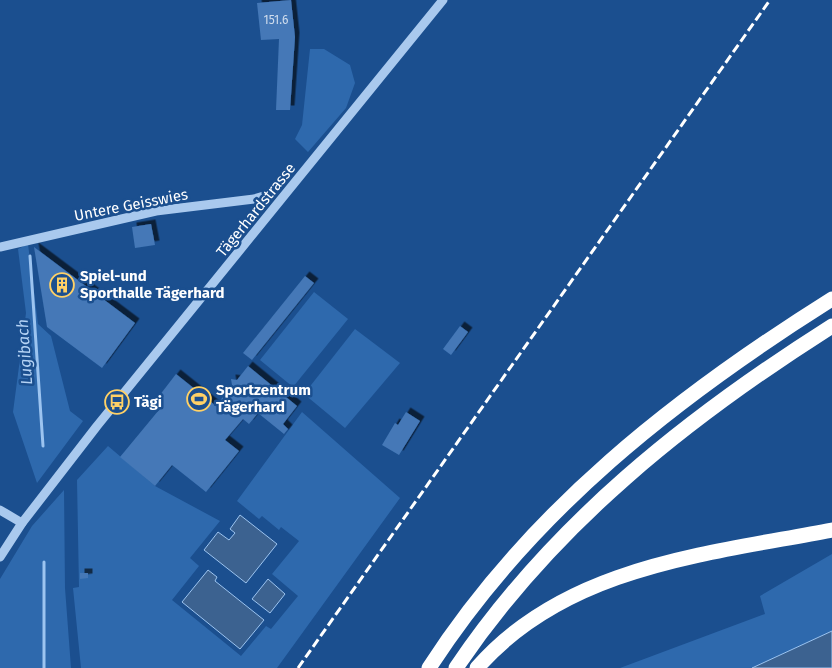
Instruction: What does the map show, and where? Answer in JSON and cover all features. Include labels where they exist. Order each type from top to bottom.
[{"type":"highway","points":[[429,668],[469,611],[509,561],[592,476],[698,389],[832,299]]},
{"type":"highway","points":[[456,668],[492,618],[532,569],[608,493],[712,408],[832,326]]},
{"type":"highway","points":[[477,668],[500,645],[529,622],[563,601],[604,582],[681,558],[832,530]]},
{"type":"street","name":"Tägerhardstrasse","points":[[0,558],[22,523],[170,335],[443,0]]},
{"type":"street","name":"Untere Geisswies","points":[[0,247],[156,211],[254,199],[267,195]]},
{"type":"street","points":[[0,510],[22,523]]},
{"type":"shaded area","points":[[310,49],[324,49],[350,65],[355,83],[346,108],[308,152],[295,139],[302,125]]},
{"type":"shaded area","points":[[28,244],[38,324],[51,336],[70,411],[83,421],[37,483],[13,412],[26,313],[18,249]]},
{"type":"shaded area","points":[[314,292],[348,319],[293,387],[260,360]]},
{"type":"shaded area","points":[[355,329],[400,363],[345,428],[304,394]]},
{"type":"shaded area","points":[[302,412],[400,498],[277,668],[81,668],[73,588],[79,587],[77,480],[108,446],[155,486],[220,521],[190,558],[199,566],[172,600],[241,656],[266,626],[271,629],[298,596],[272,574],[299,541],[281,527],[279,530],[262,516],[259,519],[237,501]]},
{"type":"shaded area","points":[[64,490],[65,588],[71,668],[0,668],[0,579],[32,526]]},
{"type":"shaded area","points":[[240,515],[277,544],[246,583],[204,550],[218,532],[229,540],[235,533],[230,529]]},
{"type":"shaded area","points":[[832,554],[832,631],[752,668],[620,668],[765,614],[760,596]]},
{"type":"shaded area","points":[[208,570],[217,577],[215,581],[264,620],[240,649],[182,602]]},
{"type":"shaded area","points":[[268,579],[285,594],[270,613],[252,599]]},
{"type":"shaded area","points":[[832,631],[832,668],[752,668]]},
{"type":"building","points":[[291,0],[295,37],[290,110],[276,110],[279,39],[261,40],[257,3]]},
{"type":"building","points":[[151,224],[155,245],[135,248],[132,227]]},
{"type":"building","name":"Spiel-und Sporthalle Tägerhard","points":[[34,247],[135,323],[102,368],[47,327]]},
{"type":"building","points":[[305,276],[314,283],[252,360],[243,353]]},
{"type":"building","points":[[460,326],[468,332],[451,355],[443,349]]},
{"type":"building","points":[[248,366],[297,406],[283,424],[288,429],[284,434],[258,413],[249,424],[243,419],[225,440],[239,451],[206,492],[172,465],[155,486],[120,457],[163,405],[156,400],[176,374],[216,406],[232,385],[231,379],[237,380]]},
{"type":"building","points":[[406,412],[420,421],[399,455],[382,445],[395,423],[398,425]]},
{"type":"building","points":[[80,573],[88,573],[88,578],[80,579]]},
{"type":"waterway","name":"Lugibach","points":[[30,256],[43,446]]},
{"type":"waterway","name":"Lugibach","points":[[44,562],[44,668]]},
{"type":"railway","points":[[298,668],[770,0]]},
{"type":"place","name":"Spiel-und Sporthalle Tägerhard","points":[[62,285]]},
{"type":"place","name":"Sportzentrum Tägerhard","points":[[199,399]]},
{"type":"place","name":"Tägi","points":[[117,402]]}]
